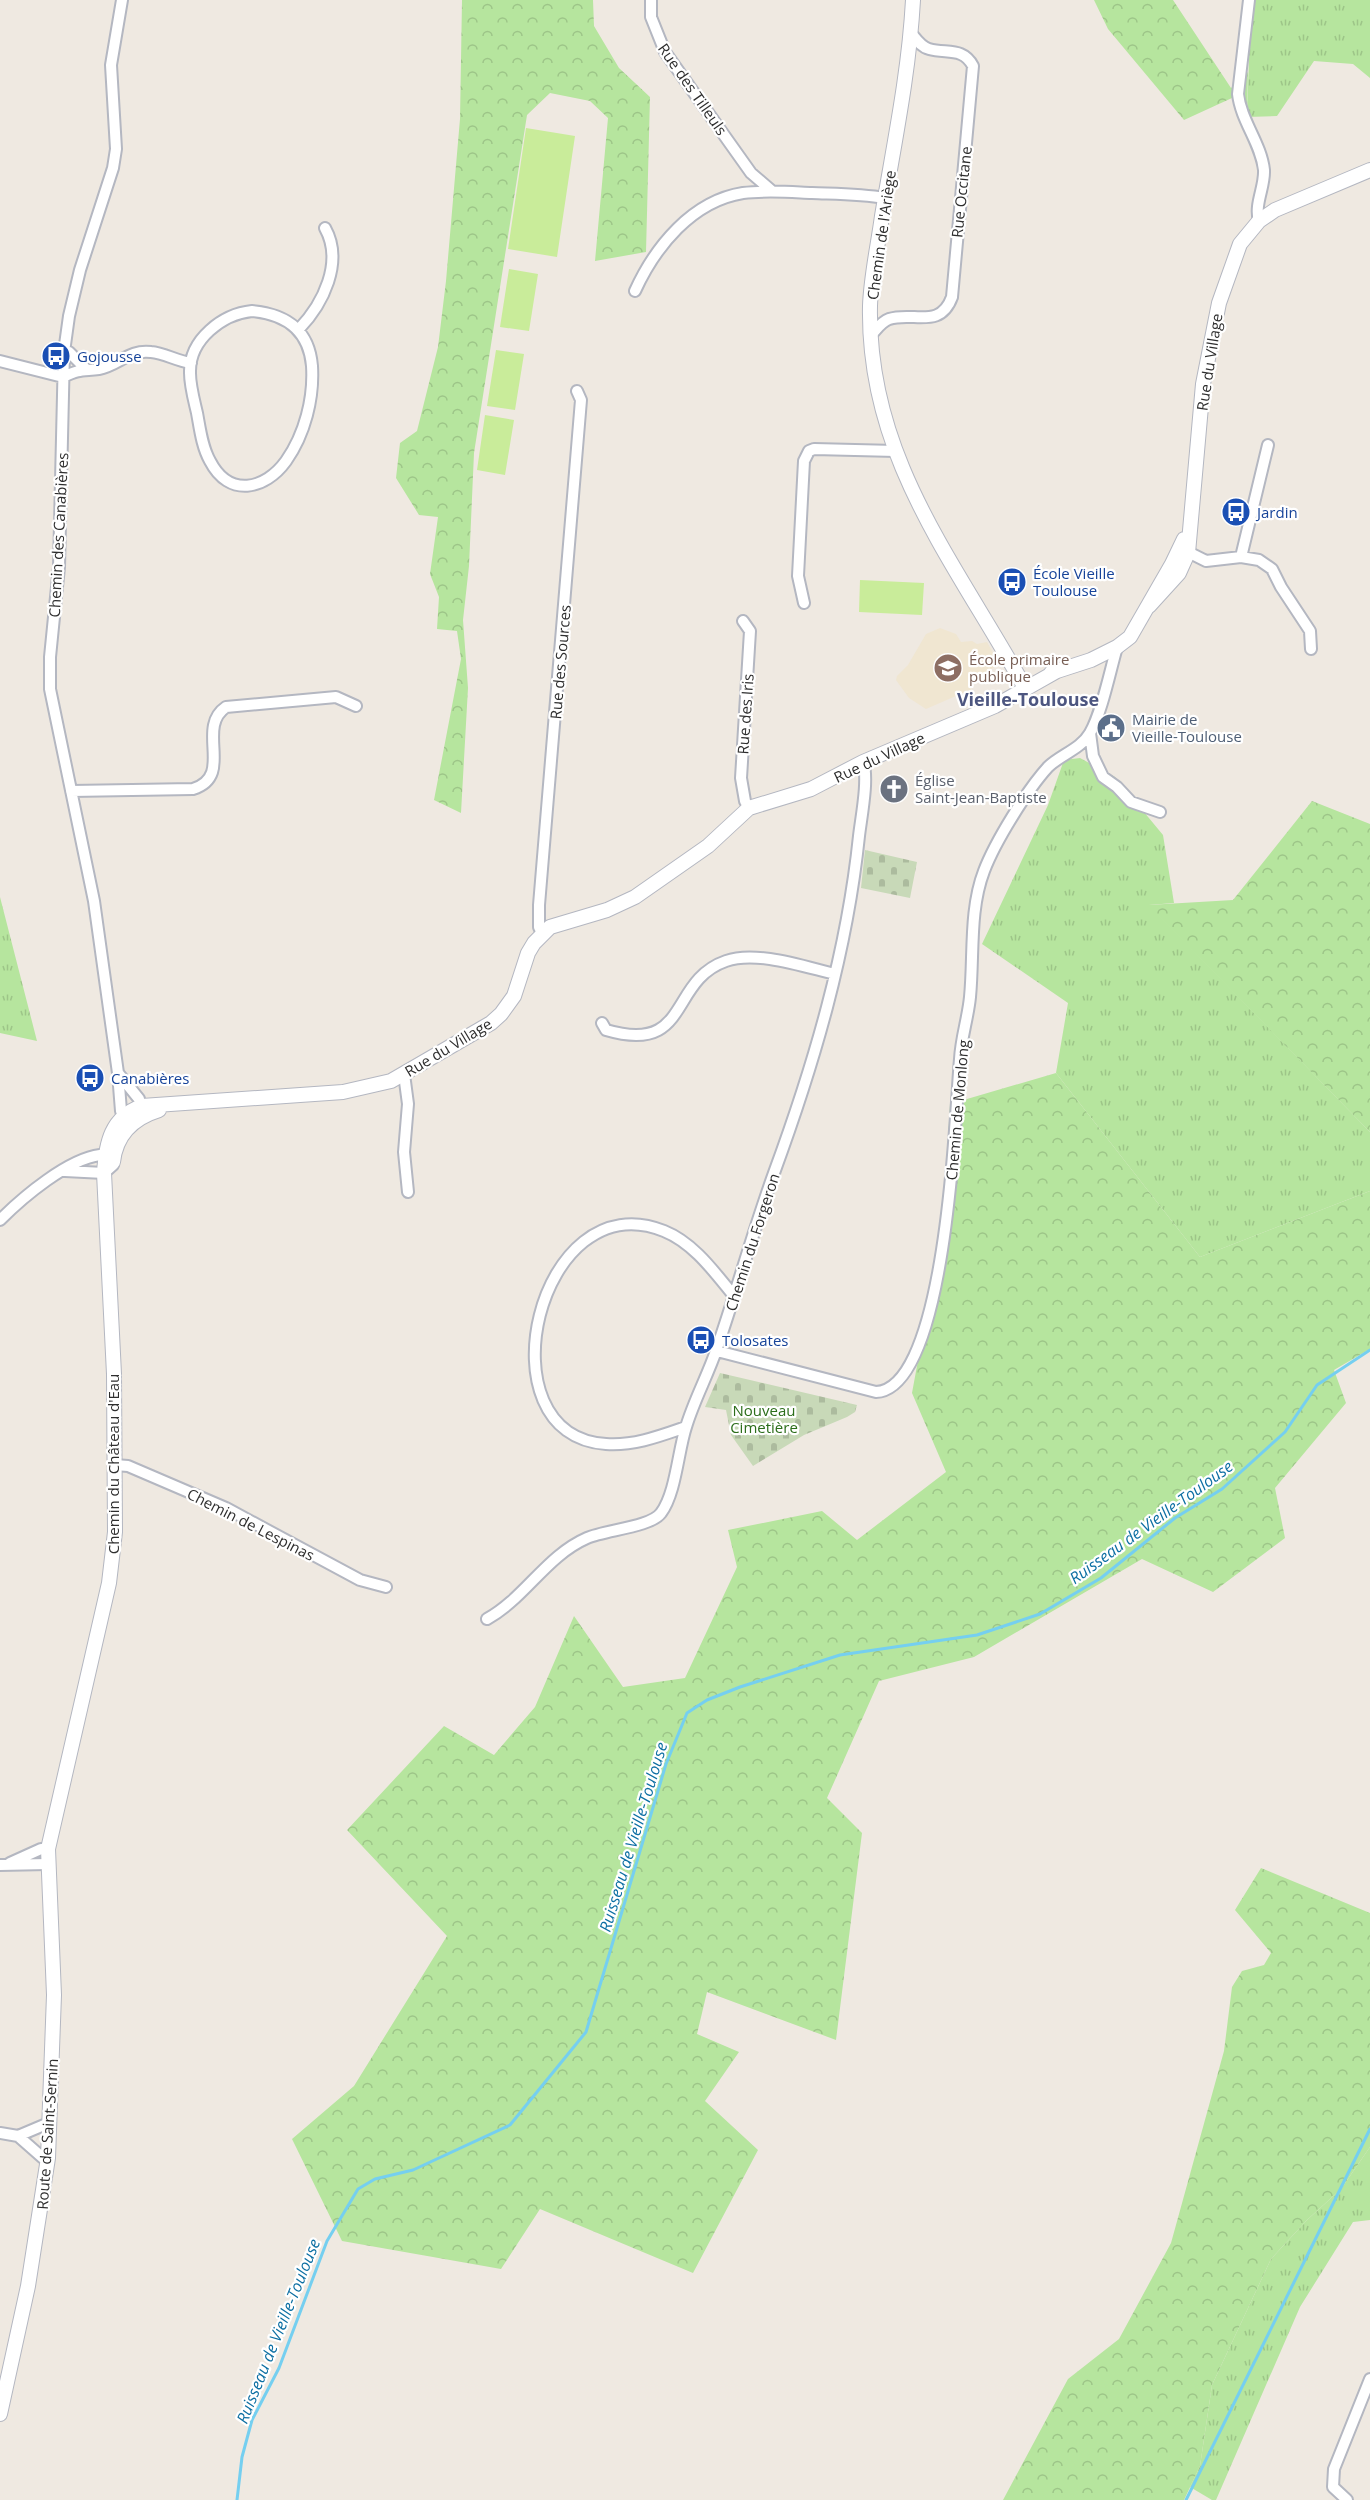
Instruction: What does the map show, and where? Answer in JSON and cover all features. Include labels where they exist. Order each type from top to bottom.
[{"type":"street","name":"Chemin des Canabières","points":[[122,0],[111,65],[116,149],[113,168],[77,281],[64,352],[59,567],[50,657],[50,689],[94,901],[118,1073],[120,1104],[136,1114]]},
{"type":"street","name":"Rue des Tilleuls","points":[[651,0],[651,17],[665,52],[751,173],[772,191]]},
{"type":"street","name":"Chemin de l'Ariège","points":[[913,0],[907,62],[870,306],[871,335],[882,406],[896,451],[926,522],[1024,685]]},
{"type":"street","points":[[1249,0],[1238,94],[1239,108],[1263,159],[1264,190],[1257,210],[1259,221],[1275,210],[1370,170]]},
{"type":"street","points":[[911,33],[923,46],[930,49]]},
{"type":"street","points":[[907,62],[930,49]]},
{"type":"street","name":"Rue Occitane","points":[[891,319],[942,314],[952,297],[973,66],[961,53],[930,49]]},
{"type":"street","points":[[743,193],[751,173]]},
{"type":"street","points":[[635,291],[644,272],[678,228],[699,211],[720,200],[743,193],[772,191],[885,198]]},
{"type":"street","name":"Rue du Village","points":[[136,1114],[199,1103],[344,1092],[378,1085],[404,1074],[501,1014],[514,996],[528,953],[542,933],[560,923],[607,910],[635,897],[708,846],[748,806],[811,789],[863,762],[983,710],[1007,690],[1117,647],[1130,637],[1184,551],[1191,514],[1203,384],[1217,314],[1233,260],[1244,238],[1259,221]]},
{"type":"street","points":[[299,329],[320,303],[328,278],[332,253],[330,238],[325,228]]},
{"type":"street","points":[[870,306],[891,319]]},
{"type":"street","points":[[252,311],[264,312],[284,319],[299,329],[311,354],[312,375],[308,409],[289,456],[273,476],[259,485],[234,483],[224,478],[210,461],[198,419],[190,363],[212,327],[231,315],[252,311]]},
{"type":"street","points":[[871,335],[881,324],[891,319]]},
{"type":"street","points":[[0,360],[63,377],[86,368],[99,369],[129,353],[141,351],[153,352],[190,363]]},
{"type":"street","points":[[64,352],[69,352],[86,368]]},
{"type":"street","name":"Rue des Sources","points":[[542,933],[539,927],[539,905],[581,400],[577,391]]},
{"type":"street","points":[[1241,557],[1269,445]]},
{"type":"street","points":[[804,603],[798,576],[804,461],[808,451],[814,448],[896,451]]},
{"type":"street","points":[[1184,551],[1213,562],[1241,557],[1259,560],[1272,568],[1281,587],[1310,631],[1311,649]]},
{"type":"street","name":"Rue des Iris","points":[[743,621],[750,631],[741,778],[748,806]]},
{"type":"street","points":[[1117,647],[1090,733],[1093,756],[1103,777],[1117,787],[1131,802],[1160,812]]},
{"type":"street","points":[[71,791],[193,789],[202,786],[210,780],[213,768],[214,722],[218,712],[226,707],[336,697],[356,706]]},
{"type":"street","name":"Chemin de Monlong","points":[[717,1350],[876,1392],[886,1392],[903,1378],[925,1323],[947,1229],[960,1056],[969,1006],[975,915],[984,871],[1034,784],[1049,766],[1090,733]]},
{"type":"street","name":"Chemin du Forgeron","points":[[488,1619],[503,1610],[530,1580],[573,1545],[660,1515],[668,1498],[686,1427],[717,1350],[800,1103],[835,974],[854,881],[861,817],[863,762]]},
{"type":"street","points":[[602,1023],[606,1030],[615,1033],[638,1037],[652,1034],[674,1017],[700,977],[725,961],[740,957],[756,957],[835,974]]},
{"type":"street","name":"Chemin des Canabières","points":[[118,1073],[136,1114]]},
{"type":"street","points":[[404,1074],[408,1104],[404,1152],[408,1192]]},
{"type":"street","name":"Chemin du Château d'Eau","points":[[48,1849],[109,1583],[115,1532],[115,1465],[107,1165],[118,1142],[136,1114]]},
{"type":"street","points":[[0,1220],[27,1194],[83,1159],[107,1165]]},
{"type":"street","points":[[65,1171],[107,1165]]},
{"type":"street","points":[[686,1427],[625,1444],[604,1444],[585,1439],[558,1421],[541,1391],[535,1360],[536,1327],[546,1294],[553,1279],[572,1253],[599,1233],[627,1225],[667,1232],[695,1252],[734,1296]]},
{"type":"street","name":"Chemin de Lespinas","points":[[115,1465],[128,1466],[226,1508],[360,1580],[386,1587]]},
{"type":"street","points":[[5,1864],[41,1849],[48,1849]]},
{"type":"street","name":"Route de Saint-Sernin","points":[[0,2414],[28,2286],[51,2126],[54,1995],[48,1849]]},
{"type":"street","points":[[5,1864],[48,1864]]},
{"type":"street","points":[[18,2136],[44,2125],[51,2126]]},
{"type":"street","points":[[0,2133],[18,2136],[43,2158],[48,2158]]},
{"type":"street","points":[[1347,2500],[1338,2495],[1332,2479],[1370,2379]]},
{"type":"shaded area","name":"École primaire publique","points":[[940,628],[956,634],[961,642],[972,641],[977,644],[987,642],[999,664],[986,672],[988,678],[971,686],[972,689],[926,709],[909,698],[896,680],[908,665],[926,634]]},
{"type":"green space","points":[[462,0],[593,0],[594,26],[619,68],[650,97],[646,252],[595,261],[608,118],[590,101],[550,93],[527,115],[474,453],[469,566],[463,620],[468,688],[461,813],[434,800],[461,659],[457,631],[437,629],[439,597],[430,574],[438,517],[419,515],[396,478],[400,443],[417,431],[438,347],[460,119]]},
{"type":"green space","points":[[1094,0],[1173,0],[1231,88],[1248,72],[1247,117],[1232,98],[1184,120],[1108,29]]},
{"type":"green space","points":[[1251,0],[1370,0],[1370,78],[1353,64],[1314,61],[1277,116],[1247,117]]},
{"type":"green space","points":[[526,128],[575,136],[557,257],[508,249]]},
{"type":"green space","points":[[509,269],[538,274],[529,331],[500,327]]},
{"type":"green space","points":[[496,350],[524,354],[515,410],[487,406]]},
{"type":"green space","points":[[485,415],[514,420],[505,475],[477,470]]},
{"type":"green space","points":[[860,580],[924,583],[922,615],[859,612]]},
{"type":"green space","points":[[1080,758],[1115,777],[1163,835],[1174,903],[1149,905],[1370,1132],[1370,1191],[1200,1257],[1056,1073],[1068,1003],[982,944],[1048,805],[1064,760]]},
{"type":"green space","points":[[1312,801],[1370,824],[1370,1132],[1148,905],[1233,900]]},
{"type":"green space","points":[[865,850],[917,862],[910,898],[861,888]]},
{"type":"green space","points":[[0,897],[37,1041],[0,1033]]},
{"type":"green space","points":[[1056,1073],[1200,1257],[1370,1191],[1370,1349],[1334,1370],[1346,1403],[1275,1488],[1285,1538],[1213,1592],[1142,1559],[974,1657],[879,1681],[827,1798],[862,1833],[836,2040],[707,1992],[697,2034],[739,2052],[705,2101],[758,2150],[693,2273],[540,2209],[501,2269],[342,2241],[292,2139],[354,2086],[447,1936],[347,1830],[444,1726],[494,1755],[535,1707],[574,1616],[623,1687],[685,1678],[737,1567],[728,1530],[822,1511],[857,1540],[946,1472],[912,1393],[943,1225],[950,1104]]},
{"type":"green space","name":"Nouveau Cimetière","points":[[720,1373],[857,1405],[855,1412],[847,1417],[804,1435],[753,1466],[731,1435],[726,1410],[705,1407]]},
{"type":"green space","points":[[1261,1868],[1370,1913],[1370,2147],[1341,2189],[1307,2220],[1271,2259],[1212,2385],[1200,2466],[1184,2500],[1003,2500],[1068,2379],[1119,2339],[1171,2243],[1224,2051],[1232,1987],[1242,1971],[1264,1965],[1271,1953],[1235,1910]]},
{"type":"green space","points":[[1370,2147],[1370,2220],[1353,2222],[1300,2307],[1216,2500],[1212,2500],[1190,2487],[1200,2466],[1212,2385],[1271,2259],[1307,2220],[1341,2189]]},
{"type":"waterway","name":"Ruisseau de Vieille-Toulouse","points":[[237,2500],[242,2457],[252,2420],[279,2368],[327,2241],[358,2189],[375,2179],[413,2170],[510,2125],[586,2032],[666,1764],[687,1713],[707,1700],[740,1687],[840,1655],[977,1635],[1040,1614],[1101,1578],[1175,1518],[1222,1489],[1285,1432],[1317,1385],[1370,1350]]},
{"type":"waterway","points":[[1186,2500],[1370,2129]]},
{"type":"place","name":"Gojousse","points":[[56,356]]},
{"type":"place","name":"Jardin","points":[[1236,512]]},
{"type":"place","name":"École Vieille Toulouse","points":[[1012,582]]},
{"type":"place","name":"École primaire publique","points":[[948,668]]},
{"type":"place","name":"Mairie de Vieille-Toulouse","points":[[1111,728]]},
{"type":"place","name":"Église Saint-Jean-Baptiste","points":[[894,789]]},
{"type":"place","name":"Canabières","points":[[90,1078]]},
{"type":"place","name":"Tolosates","points":[[701,1340]]},
{"type":"district","name":"Vieille-Toulouse","points":[[1028,699]]}]
